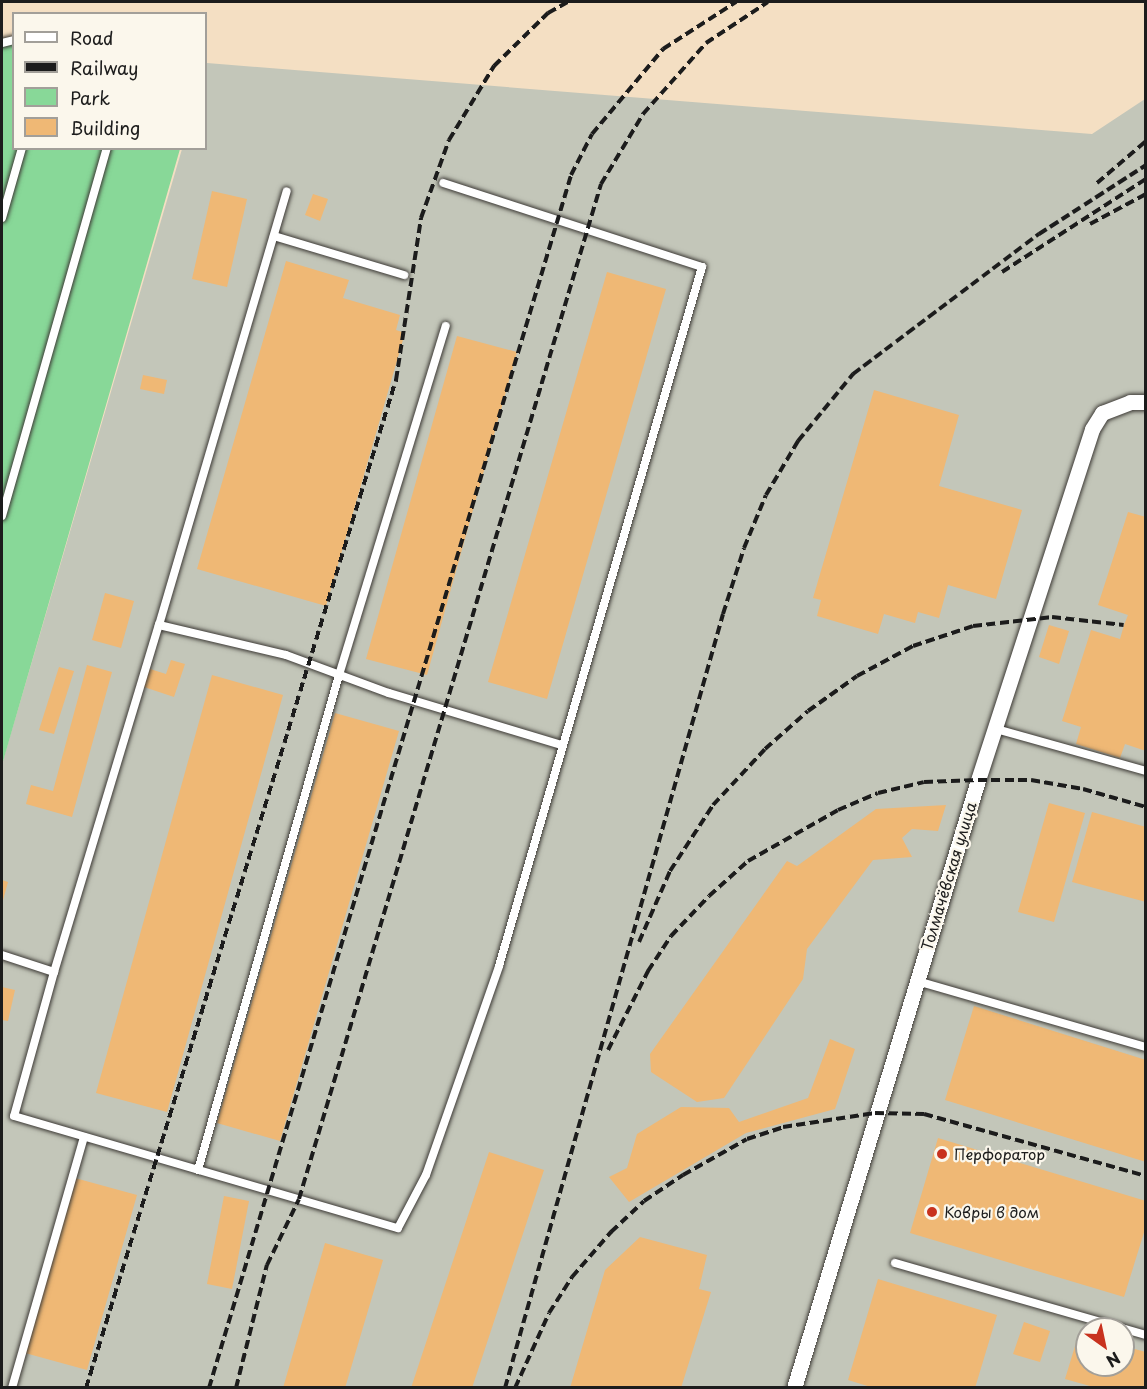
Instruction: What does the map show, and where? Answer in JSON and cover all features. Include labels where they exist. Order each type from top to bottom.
[{"type":"street","name":"Толмачёвская улица","points":[[794,1388],[916,980],[1092,429],[1102,413],[1130,402],[1146,402]]},
{"type":"lane","points":[[2,218],[21,150]]},
{"type":"lane","points":[[2,516],[106,150]]},
{"type":"lane","points":[[287,191],[54,972],[14,1116],[398,1228],[426,1176],[499,966],[561,745],[702,267],[443,183]]},
{"type":"lane","points":[[274,236],[404,275]]},
{"type":"lane","points":[[198,1170],[339,675],[446,326]]},
{"type":"lane","points":[[159,625],[286,655],[339,675],[561,745]]},
{"type":"lane","points":[[996,729],[1146,771]]},
{"type":"lane","points":[[2,956],[54,972]]},
{"type":"lane","points":[[916,980],[1146,1047]]},
{"type":"lane","points":[[12,1388],[84,1137]]},
{"type":"lane","points":[[895,1263],[1146,1335]]},
{"type":"shaded area","points":[[207,63],[1092,134],[1145,99],[1145,1387],[2,1387],[2,764],[182,150],[207,150]]},
{"type":"green space","points":[[2,38],[12,39],[12,150],[180,150],[2,765]]},
{"type":"building","points":[[212,191],[247,199],[227,287],[192,279]]},
{"type":"building","points":[[313,194],[328,199],[320,221],[305,215]]},
{"type":"building","points":[[286,261],[349,280],[343,298],[400,315],[396,330],[405,333],[326,606],[197,569]]},
{"type":"building","points":[[607,272],[666,289],[547,699],[488,682]]},
{"type":"building","points":[[457,336],[517,352],[427,675],[366,659]]},
{"type":"building","points":[[143,375],[167,380],[164,394],[140,389]]},
{"type":"building","points":[[874,390],[959,415],[939,486],[1022,510],[996,599],[948,585],[939,618],[918,612],[915,623],[884,614],[878,634],[817,616],[821,600],[813,598]]},
{"type":"building","points":[[1128,512],[1146,517],[1146,751],[1125,744],[1120,758],[1076,744],[1081,727],[1062,721],[1091,630],[1120,639],[1128,615],[1098,605]]},
{"type":"building","points":[[105,593],[134,601],[121,648],[92,640]]},
{"type":"building","points":[[1049,625],[1069,631],[1059,664],[1039,657]]},
{"type":"building","points":[[171,660],[185,664],[174,697],[141,686],[147,668],[166,674]]},
{"type":"building","points":[[87,665],[112,672],[72,817],[26,804],[31,785],[53,791]]},
{"type":"building","points":[[59,667],[74,671],[54,734],[39,730]]},
{"type":"building","points":[[212,675],[283,695],[167,1112],[96,1093]]},
{"type":"building","points":[[335,713],[399,731],[280,1141],[217,1123]]},
{"type":"building","points":[[1049,803],[1085,813],[1054,922],[1018,912]]},
{"type":"building","points":[[946,805],[938,831],[912,829],[902,838],[912,857],[873,860],[807,949],[803,979],[724,1098],[697,1102],[651,1072],[650,1054],[787,861],[797,866],[876,809]]},
{"type":"building","points":[[1092,812],[1146,827],[1146,902],[1072,882]]},
{"type":"building","points":[[2,880],[8,882],[2,904]]},
{"type":"building","points":[[2,987],[15,990],[8,1021],[2,1020]]},
{"type":"building","points":[[974,1006],[1146,1060],[1146,1162],[945,1100]]},
{"type":"building","points":[[830,1039],[855,1049],[835,1109],[746,1133],[629,1202],[609,1177],[627,1168],[637,1134],[681,1107],[729,1108],[739,1122],[808,1098]]},
{"type":"building","points":[[938,1138],[1146,1201],[1146,1226],[1124,1297],[910,1233]]},
{"type":"building","points":[[489,1152],[544,1170],[472,1388],[411,1388]]},
{"type":"building","points":[[75,1178],[137,1195],[87,1370],[25,1353]]},
{"type":"building","points":[[224,1196],[249,1201],[232,1289],[207,1284]]},
{"type":"building","points":[[640,1237],[707,1255],[699,1289],[711,1292],[681,1388],[570,1388],[605,1270]]},
{"type":"building","points":[[325,1243],[383,1260],[345,1388],[283,1388]]},
{"type":"building","points":[[878,1279],[997,1315],[975,1388],[874,1388],[848,1380]]},
{"type":"building","points":[[1024,1322],[1050,1331],[1040,1362],[1013,1354]]},
{"type":"building","points":[[1075,1346],[1075,1377],[1135,1377],[1135,1349],[1146,1352],[1146,1388],[1097,1388],[1065,1379]]},
{"type":"railway","points":[[86,1388],[396,380],[421,218],[449,140],[494,66],[548,13],[568,2]]},
{"type":"railway","points":[[209,1388],[571,175],[592,134],[663,49],[736,2]]},
{"type":"railway","points":[[236,1388],[267,1265],[299,1199],[601,184],[643,114],[706,43],[768,2]]},
{"type":"railway","points":[[1097,183],[1146,141]]},
{"type":"railway","points":[[505,1388],[723,614],[744,548],[766,495],[798,441],[853,374],[1039,234],[1146,165]]},
{"type":"railway","points":[[1002,272],[1146,179]]},
{"type":"railway","points":[[1090,224],[1146,194]]},
{"type":"railway","points":[[639,942],[670,871],[713,805],[765,749],[808,711],[857,676],[913,646],[973,626],[1052,617],[1124,625]]},
{"type":"railway","points":[[608,1050],[648,971],[671,936],[709,896],[748,861],[838,810],[878,793],[924,782],[978,780],[1031,780],[1083,789],[1146,807]]},
{"type":"railway","points":[[515,1388],[549,1313],[572,1277],[611,1232],[644,1201],[683,1175],[747,1139],[783,1127],[875,1113],[924,1114],[1146,1176]]},
{"type":"place","name":"Перфоратор","points":[[942,1154]]},
{"type":"place","name":"Ковры в дом","points":[[932,1212]]}]
